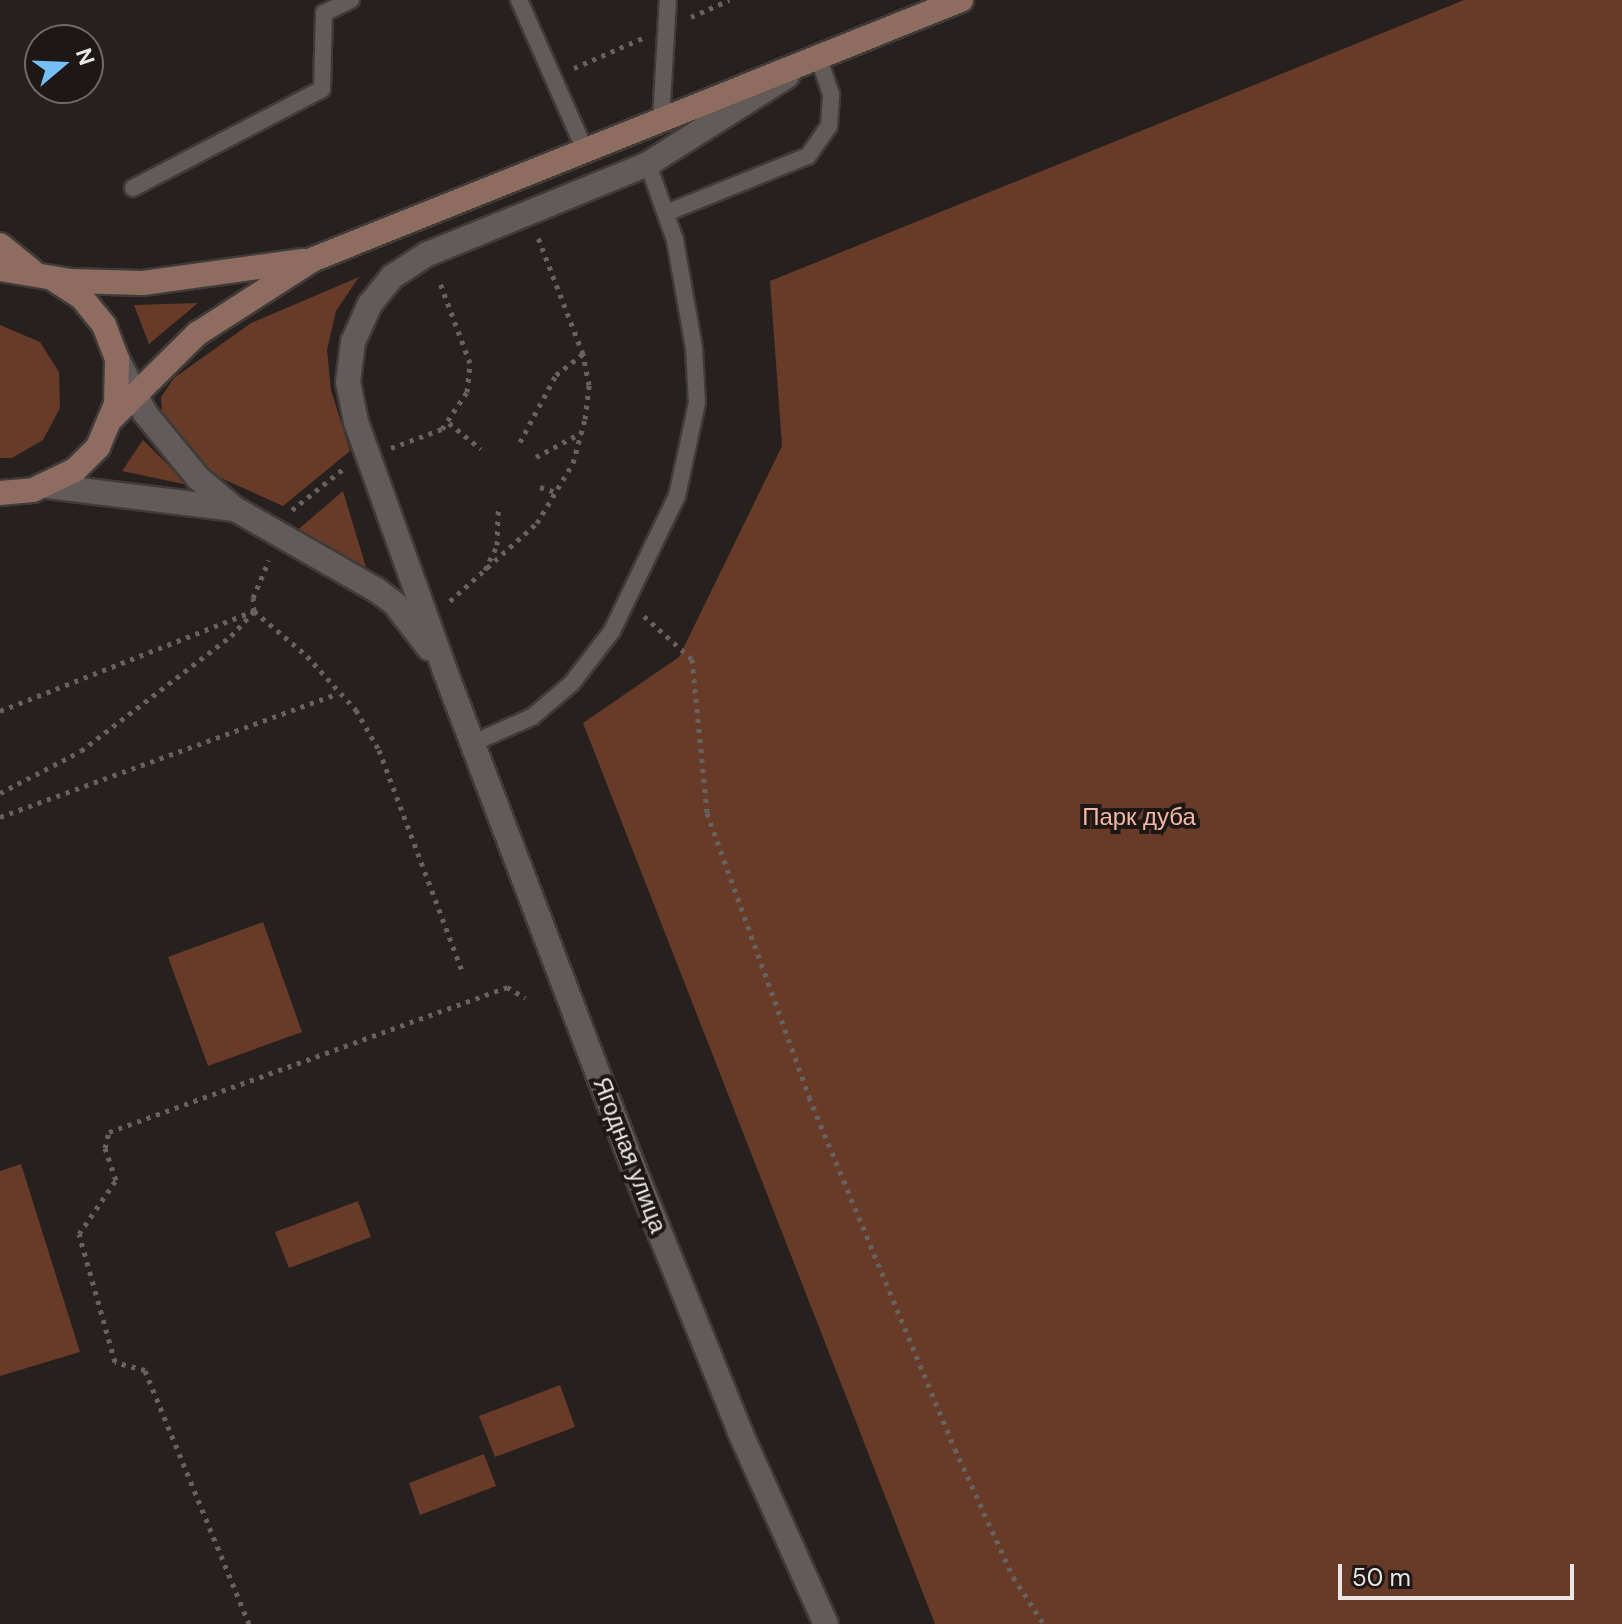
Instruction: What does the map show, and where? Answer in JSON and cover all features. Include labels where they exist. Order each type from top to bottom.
[{"type":"main road","points":[[0,493],[47,486],[87,459],[112,418],[197,334],[314,259],[961,0]]},
{"type":"main road","points":[[0,245],[93,310],[117,359],[112,418]]},
{"type":"main road","points":[[0,269],[143,283],[314,259]]},
{"type":"street","points":[[449,680],[356,422],[348,382],[353,342],[370,304],[392,277],[427,254],[648,164],[818,57]]},
{"type":"street","points":[[117,359],[145,413],[179,457],[235,509],[395,604],[449,680]]},
{"type":"street","points":[[47,486],[235,509]]},
{"type":"street","name":"Ягодная улица","points":[[449,680],[654,1217],[826,1624]]},
{"type":"lane","points":[[133,188],[322,89],[324,13],[351,0]]},
{"type":"lane","points":[[519,0],[585,150]]},
{"type":"lane","points":[[661,120],[668,0]]},
{"type":"lane","points":[[666,213],[808,156],[829,126],[831,94],[818,57]]},
{"type":"lane","points":[[473,743],[532,717],[572,683],[628,602],[677,496],[697,403],[694,348],[666,213],[648,164]]},
{"type":"path","points":[[438,606],[479,579],[537,523],[558,493],[582,432],[589,385],[583,354],[535,230]]},
{"type":"path","points":[[383,452],[449,423],[467,392],[470,363],[435,272]]},
{"type":"path","points":[[520,442],[556,375],[583,354]]},
{"type":"path","points":[[449,423],[481,449]]},
{"type":"path","points":[[536,457],[582,432]]},
{"type":"path","points":[[291,511],[348,465]]},
{"type":"path","points":[[540,487],[558,493]]},
{"type":"path","points":[[479,579],[497,545],[498,510]]},
{"type":"path","points":[[269,556],[253,598],[254,611],[307,656],[379,750],[462,971]]},
{"type":"path","points":[[628,602],[692,659],[707,813],[809,1097],[955,1449],[1013,1577],[1044,1624]]},
{"type":"path","points":[[0,711],[254,611]]},
{"type":"path","points":[[0,793],[81,751],[231,636],[254,611]]},
{"type":"path","points":[[0,817],[338,693]]},
{"type":"path","points":[[249,1624],[145,1370],[115,1362],[79,1234],[116,1180],[105,1148],[109,1132],[507,987],[525,998]]},
{"type":"green space","name":"Парк дуба","points":[[1464,0],[1622,0],[1622,1624],[935,1624],[583,723],[679,657],[782,446],[770,281]]},
{"type":"green space","points":[[359,277],[336,311],[327,350],[331,390],[350,451],[283,506],[214,475],[162,413],[161,397],[174,378],[251,323]]},
{"type":"green space","points":[[198,303],[149,344],[134,305]]},
{"type":"green space","points":[[0,325],[40,342],[59,372],[60,408],[43,440],[12,458],[0,458]]},
{"type":"green space","points":[[143,440],[188,485],[122,471]]},
{"type":"green space","points":[[343,491],[368,574],[294,533]]},
{"type":"green space","points":[[263,922],[302,1032],[208,1066],[168,957]]},
{"type":"green space","points":[[21,1164],[80,1352],[0,1376],[0,1171]]},
{"type":"green space","points":[[358,1201],[371,1237],[289,1268],[275,1232]]},
{"type":"green space","points":[[560,1385],[575,1427],[495,1457],[479,1416]]},
{"type":"green space","points":[[484,1454],[496,1486],[420,1515],[409,1483]]}]
